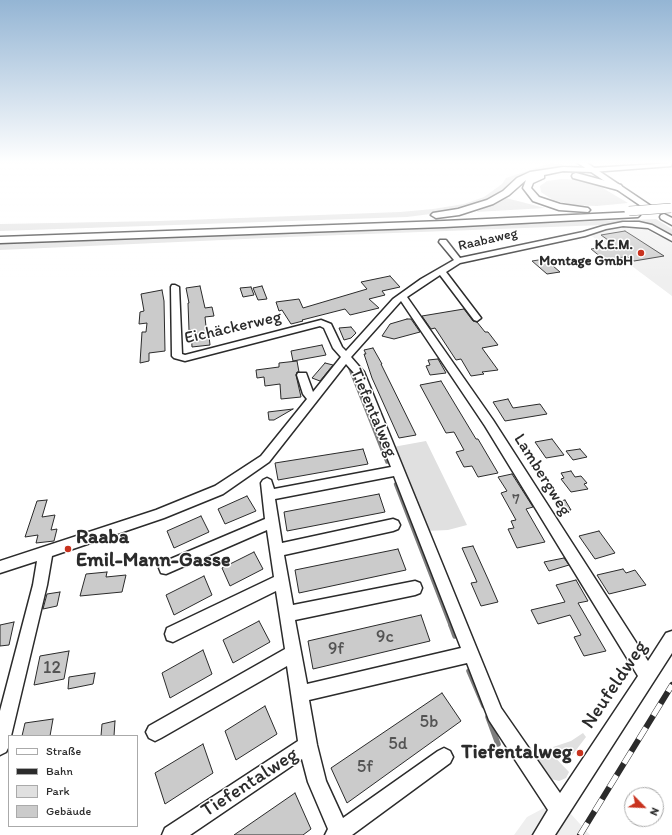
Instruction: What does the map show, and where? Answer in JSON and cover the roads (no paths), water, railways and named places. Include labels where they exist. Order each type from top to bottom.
[{"type":"highway","points":[[401,221],[444,214],[487,202]]},
{"type":"highway","points":[[545,202],[559,207],[574,209],[632,213]]},
{"type":"highway","points":[[0,235],[401,221],[614,211]]},
{"type":"highway","points":[[0,240],[444,224],[670,211]]},
{"type":"main road","points":[[641,202],[647,206]]},
{"type":"main road","points":[[670,211],[672,222]]},
{"type":"street","name":"Raabaweg","points":[[0,568],[159,514],[219,490],[265,459],[312,398],[396,301],[424,280],[458,261],[585,234],[605,227],[623,224],[650,226],[672,239]]},
{"type":"street","points":[[443,242],[458,261]]},
{"type":"street","points":[[441,271],[477,318]]},
{"type":"street","name":"Eichäckerweg","points":[[175,287],[177,356],[185,358],[321,322],[328,326],[338,348],[347,356]]},
{"type":"street","name":"Lambergweg","points":[[402,297],[489,423],[647,675]]},
{"type":"street","name":"Tiefentalweg","points":[[347,356],[359,372],[397,471],[495,714],[560,810]]},
{"type":"street","points":[[302,375],[308,394],[312,398]]},
{"type":"street","name":"Tiefentalweg","points":[[397,471],[268,489],[308,745],[317,782],[337,833],[444,757]]},
{"type":"street","points":[[166,568],[272,522]]},
{"type":"street","points":[[277,550],[393,525]]},
{"type":"street","points":[[0,746],[40,585],[46,552]]},
{"type":"street","points":[[173,634],[282,580]]},
{"type":"street","points":[[287,614],[415,588]]},
{"type":"street","name":"Neufeldweg","points":[[543,835],[672,639]]},
{"type":"street","points":[[155,732],[294,653]]},
{"type":"street","points":[[300,694],[472,654]]},
{"type":"street","name":"Tiefentalweg","points":[[172,835],[308,745]]},
{"type":"waterway","points":[[349,366],[387,462]]},
{"type":"waterway","points":[[396,484],[451,626]]},
{"type":"waterway","points":[[451,625],[455,636]]},
{"type":"waterway","points":[[469,671],[484,706]]},
{"type":"waterway","points":[[488,717],[498,744]]},
{"type":"railway","points":[[580,835],[672,685]]},
{"type":"place","name":"K.E.M. Montage GmbH","points":[[641,253]]},
{"type":"place","name":"Raaba Emil-Mann-Gasse","points":[[68,549]]},
{"type":"place","name":"Tiefentalweg","points":[[580,753]]}]
